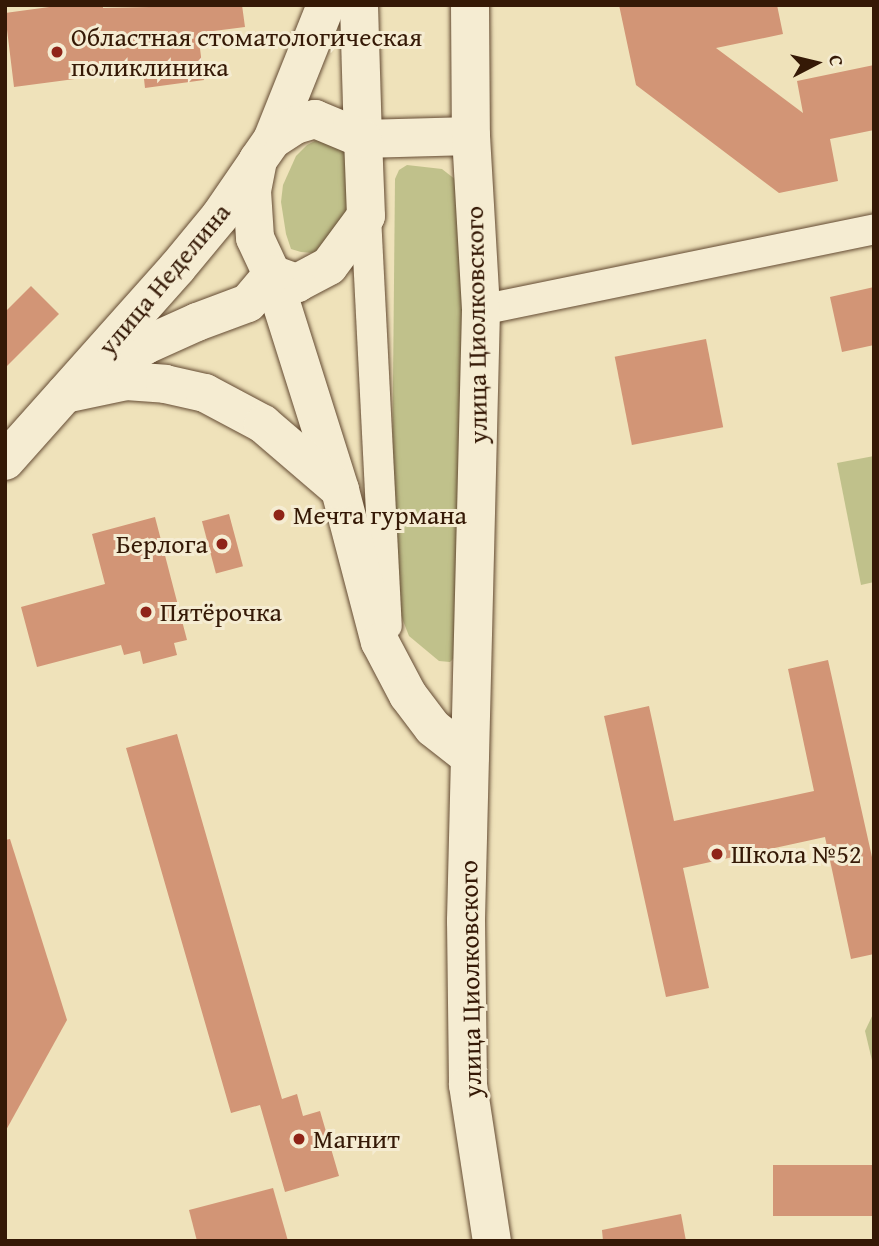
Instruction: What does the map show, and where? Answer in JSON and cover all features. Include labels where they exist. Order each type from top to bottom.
[{"type":"main road","points":[[326,5],[265,150],[253,191],[256,238],[272,274],[340,491],[380,642],[408,695],[433,728],[470,757]]},
{"type":"main road","points":[[272,274],[297,284],[329,266],[366,216],[359,5]]},
{"type":"main road","name":"улица Циолковского","points":[[470,5],[471,136],[481,310],[466,921],[468,1085],[492,1241]]},
{"type":"main road","points":[[265,150],[295,125],[315,119],[363,139],[471,136]]},
{"type":"main road","name":"улица Неделина","points":[[5,460],[220,216],[265,150]]},
{"type":"main road","name":"улица Неделина","points":[[65,394],[146,345],[248,303],[272,274]]},
{"type":"main road","points":[[65,394],[126,381],[165,384],[205,393],[263,425],[340,491]]},
{"type":"street","points":[[366,216],[389,661]]},
{"type":"street","points":[[481,310],[874,229]]},
{"type":"green space","points":[[321,138],[343,143],[356,195],[334,242],[313,253],[301,252],[291,249],[286,234],[281,202],[283,185],[296,156],[307,145]]},
{"type":"green space","points":[[407,165],[442,169],[456,180],[464,203],[458,654],[450,662],[439,661],[409,636],[391,590],[395,179],[399,170]]},
{"type":"green space","points":[[874,456],[874,582],[861,585],[837,463]]},
{"type":"green space","points":[[874,1012],[874,1069],[865,1031]]},
{"type":"building","name":"Областная стоматологическая поликлиника","points":[[64,5],[103,5],[103,8],[242,5],[245,27],[198,33],[204,80],[145,88],[143,70],[14,87],[5,13]]},
{"type":"building","points":[[619,5],[777,5],[783,34],[716,48],[803,113],[797,81],[874,65],[874,130],[830,139],[838,181],[779,193],[636,85]]},
{"type":"building","points":[[31,286],[59,314],[5,368],[5,312]]},
{"type":"building","points":[[874,287],[874,345],[842,352],[830,297]]},
{"type":"building","points":[[706,339],[723,427],[632,445],[615,357]]},
{"type":"building","name":"Берлога","points":[[229,514],[243,566],[216,573],[202,521]]},
{"type":"building","name":"Пятёрочка","points":[[155,517],[187,640],[174,643],[177,655],[143,664],[140,651],[124,655],[121,645],[37,667],[21,607],[105,584],[92,534]]},
{"type":"building","points":[[828,660],[874,866],[874,954],[851,959],[825,837],[683,868],[709,988],[666,997],[604,716],[649,706],[674,821],[814,791],[788,669]]},
{"type":"building","points":[[177,734],[282,1099],[297,1094],[303,1116],[320,1111],[339,1176],[285,1192],[260,1105],[231,1113],[126,748]]},
{"type":"building","points":[[10,839],[67,1020],[5,1132],[5,840]]},
{"type":"building","points":[[773,1165],[874,1165],[874,1216],[773,1216]]},
{"type":"building","points":[[273,1188],[288,1241],[197,1241],[189,1210]]},
{"type":"building","points":[[681,1214],[686,1241],[603,1241],[602,1230]]},
{"type":"place","name":"Областная стоматологическая поликлиника","points":[[57,52]]},
{"type":"place","name":"Мечта гурмана","points":[[279,515]]},
{"type":"place","name":"Берлога","points":[[222,544]]},
{"type":"place","name":"Пятёрочка","points":[[146,612]]},
{"type":"place","name":"Школа №52","points":[[717,854]]},
{"type":"place","name":"Магнит","points":[[299,1139]]}]
